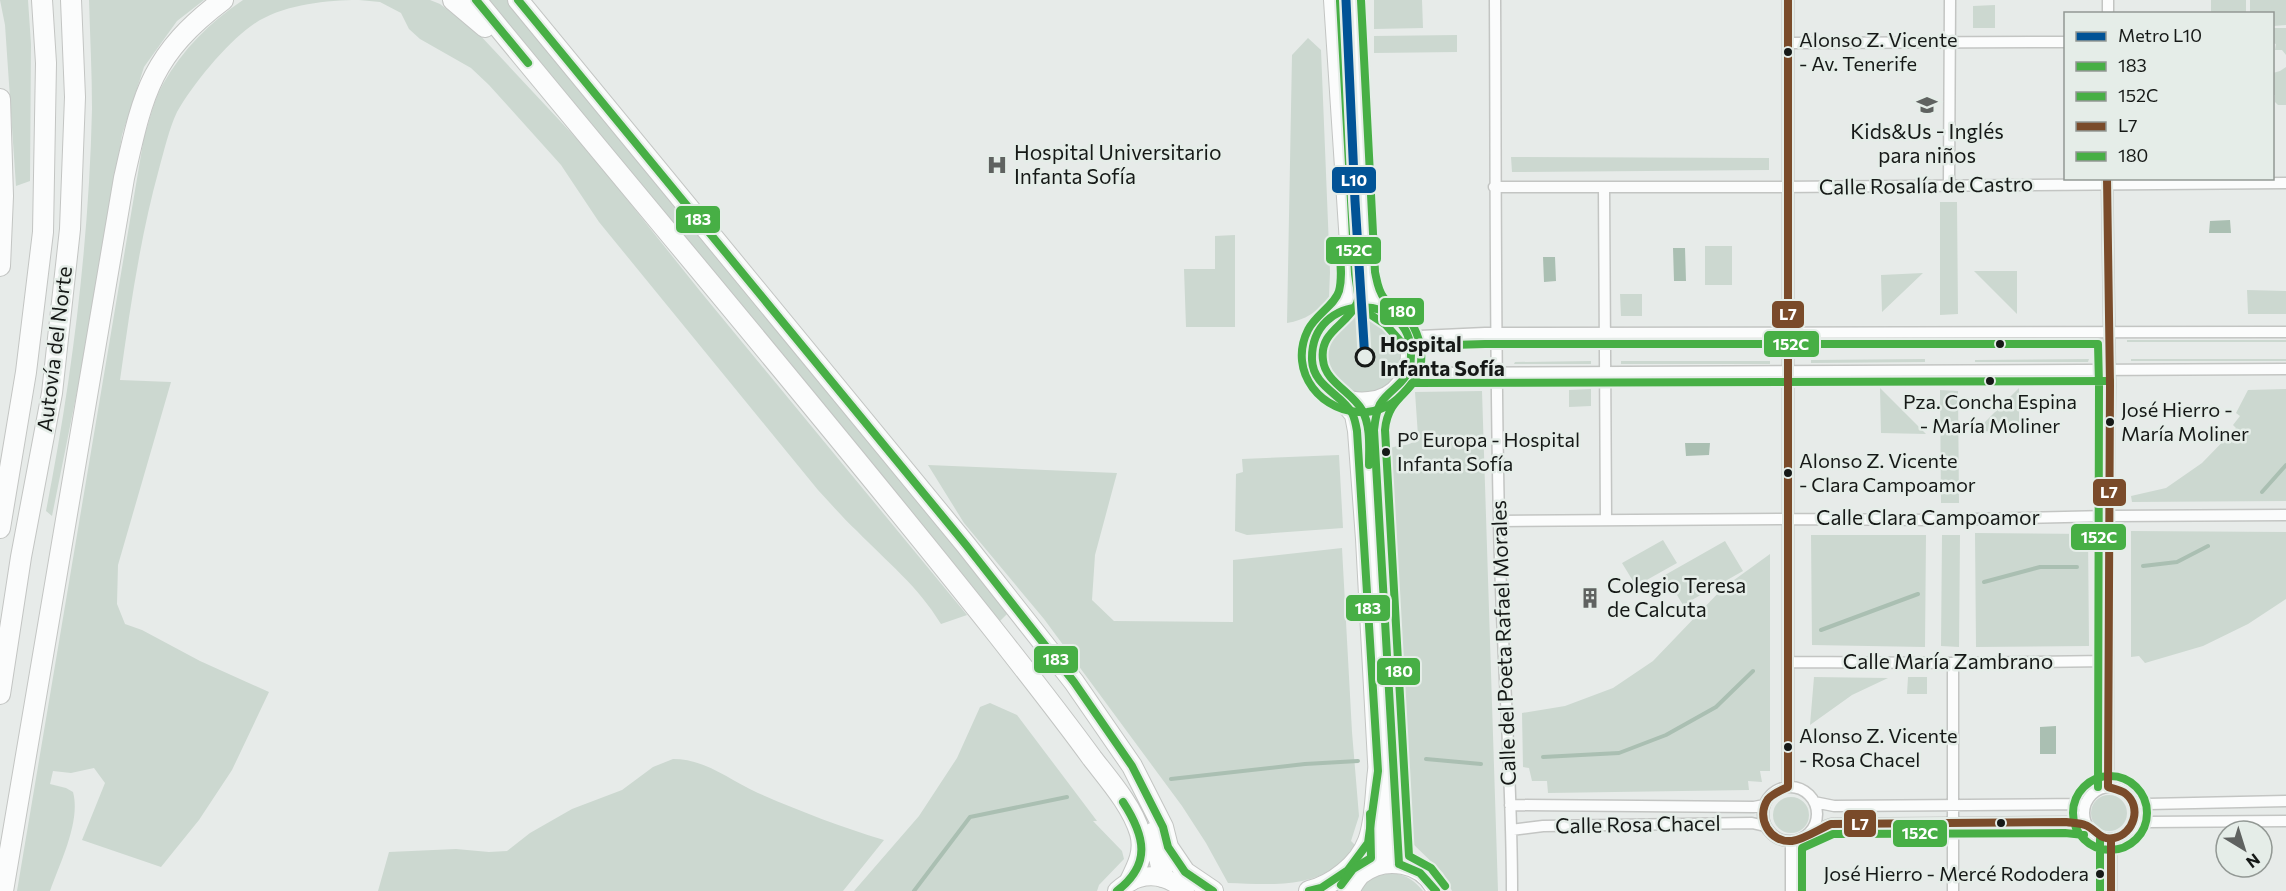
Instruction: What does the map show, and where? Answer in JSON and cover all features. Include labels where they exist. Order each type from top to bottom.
[{"type":"highway","name":"Autovía del Norte","points":[[0,528],[26,372],[43,232],[46,63],[42,0]]},
{"type":"highway","name":"Autovía del Norte","points":[[0,694],[21,557],[52,393],[70,228],[75,98],[71,0]]},
{"type":"highway","points":[[3,891],[124,178],[139,110],[152,78],[169,50],[197,20],[223,0]]},
{"type":"highway","points":[[453,0],[501,43],[523,57]]},
{"type":"highway","points":[[476,0],[941,564],[1051,702],[1109,780],[1130,812],[1140,833],[1143,850],[1138,865],[1124,886]]},
{"type":"highway","points":[[518,0],[959,536],[1074,682],[1132,766],[1163,827],[1168,847],[1185,872],[1213,891]]},
{"type":"highway","points":[[0,99],[3,196],[0,266]]},
{"type":"highway","points":[[1309,891],[1321,888],[1348,870],[1368,843],[1378,771]]},
{"type":"highway","points":[[1149,803],[1163,877]]},
{"type":"main road","points":[[1333,0],[1350,274],[1349,295],[1342,309],[1328,319],[1316,335],[1312,351],[1314,372],[1321,383],[1340,398],[1354,415],[1357,431],[1378,771],[1382,854],[1380,865]]},
{"type":"main road","points":[[1340,398],[1371,401],[1384,397],[1396,388],[1407,373],[1411,351],[1406,333],[1393,317],[1377,307],[1368,291],[1365,273],[1350,0]]},
{"type":"main road","points":[[1342,309],[1377,307]]},
{"type":"main road","points":[[1384,397],[1376,411],[1374,430],[1399,864]]},
{"type":"main road","points":[[1350,891],[1360,876],[1380,865],[1399,864],[1413,868],[1425,876],[1436,891]]},
{"type":"main road","points":[[1124,886],[1141,877],[1163,877],[1175,882],[1185,891]]},
{"type":"street","name":"Calle del Poeta Rafael Morales","points":[[1495,0],[1494,187],[1499,521],[1512,891]]},
{"type":"street","points":[[1788,0],[1788,787]]},
{"type":"street","points":[[1949,185],[1950,0]]},
{"type":"street","points":[[1788,43],[2064,42]]},
{"type":"street","name":"Calle Rosalía de Castro","points":[[1494,187],[1788,187],[2107,181],[2286,183]]},
{"type":"street","points":[[2107,181],[2110,371],[2108,787]]},
{"type":"street","points":[[1604,188],[1606,520]]},
{"type":"street","points":[[1406,333],[1420,336],[1497,333],[2286,332]]},
{"type":"street","points":[[1407,373],[2286,369]]},
{"type":"street","name":"Calle Clara Campoamor","points":[[1499,521],[1934,520],[2286,515]]},
{"type":"street","name":"Calle María Zambrano","points":[[1788,662],[2108,661]]},
{"type":"street","points":[[1953,663],[1953,891]]},
{"type":"street","points":[[1810,832],[1817,812],[1808,794],[1799,788],[1788,787],[1769,796],[1764,805],[1765,826],[1772,835],[1781,840],[1791,841],[1831,824],[2066,822],[2086,825]]},
{"type":"street","points":[[2129,830],[2136,811],[2127,793],[2118,788],[2108,787],[2098,789],[2090,795],[2083,815],[2092,833],[2101,838],[2111,839],[2121,836],[2147,822],[2286,821]]},
{"type":"street","points":[[2133,801],[2148,804],[2286,801]]},
{"type":"street","points":[[1814,802],[1834,806],[2085,804]]},
{"type":"street","name":"Calle Rosa Chacel","points":[[1510,805],[1754,807],[1764,805]]},
{"type":"street","name":"Calle Rosa Chacel","points":[[1511,830],[1543,826],[1752,823],[1765,826]]},
{"type":"street","points":[[2111,839],[2111,891]]},
{"type":"street","points":[[1791,841],[1791,891]]},
{"type":"shaded area","points":[[0,0],[28,0],[31,44],[30,181],[16,186],[5,25]]},
{"type":"shaded area","points":[[89,0],[204,0],[177,21],[144,67],[122,135],[101,272],[52,516],[46,511],[64,411],[78,311],[87,210],[92,109]]},
{"type":"shaded area","points":[[243,0],[352,0],[313,3],[286,9],[251,26],[210,66],[184,101],[174,119],[146,221],[120,380],[171,382],[118,565],[117,604],[125,624],[142,630],[200,661],[269,692],[232,770],[199,820],[161,867],[82,840],[105,783],[94,768],[71,773],[53,771],[50,784],[73,792],[75,803],[72,829],[50,891],[17,891],[144,137],[160,90],[179,59],[208,27]]},
{"type":"shaded area","points":[[359,0],[430,0],[440,4],[477,32],[590,153],[700,291],[967,615],[941,624],[902,575],[818,490],[599,222],[561,165],[489,85],[471,68],[420,39],[409,29],[401,13],[380,2]]},
{"type":"shaded area","points":[[488,0],[508,0],[1009,612],[999,622]]},
{"type":"shaded area","points":[[1374,0],[1422,0],[1423,28],[1374,29]]},
{"type":"shaded area","points":[[2211,0],[2246,0],[2246,12],[2211,12]]},
{"type":"shaded area","points":[[2250,0],[2286,0],[2286,25],[2274,26],[2274,12],[2250,12]]},
{"type":"shaded area","points":[[1995,5],[1995,28],[1973,28],[1973,6]]},
{"type":"shaded area","points":[[2274,28],[2286,28],[2286,55],[2282,50],[2275,50],[2276,44],[2274,43]]},
{"type":"shaded area","points":[[1457,35],[1457,52],[1374,53],[1374,36]]},
{"type":"shaded area","points":[[1308,38],[1321,50],[1330,272],[1329,297],[1311,314],[1287,323],[1292,55]]},
{"type":"shaded area","points":[[2286,67],[2286,105],[2278,105],[2275,102],[2274,73]]},
{"type":"shaded area","points":[[1511,157],[1769,158],[1769,170],[1512,172]]},
{"type":"shaded area","points":[[1940,202],[1957,202],[1958,314],[1940,315]]},
{"type":"shaded area","points":[[2230,220],[2231,233],[2209,233],[2210,221]]},
{"type":"shaded area","points":[[1235,235],[1235,327],[1186,327],[1184,269],[1215,269],[1215,236]]},
{"type":"shaded area","points":[[1705,246],[1732,246],[1732,285],[1705,285]]},
{"type":"shaded area","points":[[1673,248],[1685,248],[1686,281],[1674,281]]},
{"type":"shaded area","points":[[1543,257],[1555,257],[1556,281],[1544,282]]},
{"type":"shaded area","points":[[1974,271],[2017,271],[2017,314]]},
{"type":"shaded area","points":[[1923,273],[1882,312],[1881,275]]},
{"type":"shaded area","points":[[2247,290],[2286,291],[2286,314],[2248,314]]},
{"type":"shaded area","points":[[1620,294],[1642,294],[1642,316],[1621,316]]},
{"type":"shaded area","points":[[1362,316],[1377,319],[1390,327],[1398,340],[1401,355],[1398,370],[1390,383],[1377,391],[1362,394],[1347,391],[1334,383],[1326,370],[1323,355],[1326,340],[1334,327],[1347,319]]},
{"type":"shaded area","points":[[2089,340],[2089,343],[1975,343],[1975,341]]},
{"type":"shaded area","points":[[2127,340],[2286,340],[2286,342],[2127,342]]},
{"type":"shaded area","points":[[1591,341],[1591,345],[1515,345],[1514,342]]},
{"type":"shaded area","points":[[1770,341],[1770,344],[1621,344],[1621,342]]},
{"type":"shaded area","points":[[1927,341],[1926,344],[1813,344],[1813,342]]},
{"type":"shaded area","points":[[1925,359],[1925,362],[1811,363],[1811,360]]},
{"type":"shaded area","points":[[2089,359],[2088,362],[1975,362],[1975,360]]},
{"type":"shaded area","points":[[2131,359],[2286,359],[2286,361],[2131,361]]},
{"type":"shaded area","points":[[1591,361],[1591,364],[1514,364],[1515,362]]},
{"type":"shaded area","points":[[1621,361],[1770,361],[1770,364],[1621,364]]},
{"type":"shaded area","points":[[1880,388],[1926,434],[1881,433]]},
{"type":"shaded area","points":[[2019,388],[2019,432],[1976,431]]},
{"type":"shaded area","points":[[1591,389],[1591,406],[1569,407],[1569,390]]},
{"type":"shaded area","points":[[2286,389],[2286,501],[2132,502],[2131,496],[2166,488],[2202,463],[2236,428],[2233,425],[2240,416],[2236,413],[2248,390]]},
{"type":"shaded area","points":[[1940,390],[1958,391],[1959,503],[1941,503]]},
{"type":"shaded area","points":[[1482,391],[1498,891],[1452,891],[1443,873],[1411,842],[1410,835],[1391,448],[1410,444],[1418,436],[1415,392]]},
{"type":"shaded area","points":[[1685,443],[1710,443],[1709,455],[1686,456]]},
{"type":"shaded area","points":[[1339,455],[1343,528],[1247,535],[1235,531],[1236,474],[1243,472],[1242,459]]},
{"type":"shaded area","points":[[928,465],[1117,473],[1095,555],[1092,600],[1114,621],[1233,622],[1233,560],[1342,548],[1359,816],[1351,841],[1355,845],[1341,862],[1327,872],[1300,881],[1271,884],[1228,883],[1182,806],[1044,619],[964,523]]},
{"type":"shaded area","points":[[2131,531],[2286,532],[2286,599],[2248,624],[2203,646],[2145,663],[2139,656],[2131,657]]},
{"type":"shaded area","points":[[1975,533],[2088,534],[2089,646],[1976,647]]},
{"type":"shaded area","points":[[1811,535],[1926,535],[1925,647],[1812,645]]},
{"type":"shaded area","points":[[1942,535],[1960,535],[1959,647],[1941,646]]},
{"type":"shaded area","points":[[1663,540],[1677,563],[1636,586],[1622,563]]},
{"type":"shaded area","points":[[1725,541],[1743,571],[1683,605],[1665,575]]},
{"type":"shaded area","points":[[1770,554],[1770,771],[1760,771],[1762,782],[1748,781],[1749,790],[1548,793],[1547,781],[1532,781],[1529,768],[1523,767],[1522,713],[1565,706],[1613,688],[1653,661],[1723,588]]},
{"type":"shaded area","points":[[1814,677],[1888,678],[1852,695],[1810,725]]},
{"type":"shaded area","points":[[1908,677],[1927,677],[1927,694],[1907,694]]},
{"type":"shaded area","points":[[990,703],[1017,715],[1097,821],[1093,821],[1122,851],[1124,859],[1099,885],[1097,891],[854,891],[919,816],[957,758],[980,707]]},
{"type":"shaded area","points":[[2056,726],[2056,754],[2040,754],[2040,727]]},
{"type":"shaded area","points":[[673,759],[707,766],[758,793],[789,806],[884,840],[843,891],[378,891],[389,852],[456,849],[507,851],[530,833],[572,809],[622,790],[653,767]]},
{"type":"shaded area","points":[[2109,795],[2122,800],[2127,813],[2122,826],[2109,831],[2096,826],[2091,813],[2096,800]]},
{"type":"shaded area","points":[[1791,797],[1804,802],[1809,815],[1804,828],[1791,833],[1778,828],[1773,815],[1778,802]]},
{"type":"shaded area","points":[[1394,873],[1410,879],[1423,891],[1360,891],[1374,878]]},
{"type":"waterway","points":[[2262,492],[2286,465]]},
{"type":"waterway","points":[[2143,566],[2177,562],[2208,546]]},
{"type":"waterway","points":[[1984,582],[2040,567],[2077,567]]},
{"type":"waterway","points":[[1821,630],[1918,594]]},
{"type":"waterway","points":[[1543,757],[1619,753],[1666,735],[1716,707],[1753,671]]},
{"type":"waterway","points":[[1426,759],[1481,764]]},
{"type":"waterway","points":[[1171,779],[1305,764],[1358,761]]},
{"type":"waterway","points":[[914,891],[970,817],[1067,797]]},
{"type":"metro line","name":"L10","points":[[1346,0],[1365,360]]},
{"type":"transit line","name":"183","points":[[476,0],[528,63]]},
{"type":"transit line","name":"183","points":[[518,0],[966,545],[1074,682],[1132,766],[1163,827],[1168,847],[1185,872],[1213,891]]},
{"type":"transit line","name":"180","points":[[1361,0],[1375,272],[1382,295],[1404,313],[1413,326],[1421,348],[1418,374],[1391,409],[1385,430],[1409,856],[1431,868],[1445,886]]},
{"type":"transit line","name":"L7","points":[[1788,0],[1788,787],[1768,799],[1763,814],[1767,828],[1777,838],[1784,841],[1797,840],[1831,824],[2066,822],[2085,825],[2105,838],[2121,835],[2131,826],[2135,813],[2131,799],[2124,793],[2108,787],[2110,385],[2107,180]]},
{"type":"transit line","name":"152C","points":[[1340,1],[1358,294],[1368,313],[1386,325],[1401,342],[1420,346],[1485,344],[2098,344],[2098,787]]},
{"type":"transit line","name":"180","points":[[1359,243],[1361,281],[1357,303],[1353,311],[1325,342],[1323,360],[1329,375],[1358,404],[1365,416],[1369,437],[1369,465]]},
{"type":"transit line","name":"152C","points":[[1339,245],[1341,274],[1339,291],[1308,330],[1303,346],[1302,361],[1313,388],[1336,406],[1351,411],[1367,412],[1387,406],[1398,399],[1412,383],[2110,381]]},
{"type":"transit line","name":"183","points":[[1309,891],[1321,888],[1348,870],[1368,843],[1378,771],[1357,431],[1352,413],[1317,377],[1312,360],[1316,337],[1327,321],[1343,311],[1361,307],[1380,310],[1396,319],[1407,334],[1411,355],[1408,372],[1404,379],[1380,404],[1374,430],[1399,864]]},
{"type":"transit line","name":"152C","points":[[2110,776],[2124,779],[2136,787],[2144,799],[2147,813],[2144,827],[2136,839],[2124,847],[2110,850],[2096,847],[2084,839],[2076,827],[2073,813],[2076,799],[2084,787],[2096,779],[2110,776]]},
{"type":"transit line","name":"183","points":[[1117,891],[1136,870],[1141,849],[1136,826],[1123,802]]},
{"type":"transit line","name":"180","points":[[1341,885],[1353,869],[1371,858],[1370,814]]},
{"type":"transit line","name":"152C","points":[[1802,891],[1802,848],[1833,834],[2065,833],[2084,835]]},
{"type":"transit line","name":"152C","points":[[2100,839],[2100,891]]},
{"type":"transit line","name":"L7","points":[[2111,839],[2111,891]]},
{"type":"transit line","name":"183","points":[[1399,864],[1420,873],[1436,891]]},
{"type":"place","name":"Alonso Z. Vicente - Av. Tenerife","points":[[1788,52]]},
{"type":"place","name":"Kids&Us - Inglés para niños","points":[[1927,105]]},
{"type":"place","name":"Hospital Universitario Infanta Sofía","points":[[997,165]]},
{"type":"place","name":"Hospital Infanta Sofía","points":[[1365,357]]},
{"type":"place","name":"Pza. Concha Espina - María Moliner","points":[[1990,381]]},
{"type":"place","name":"José Hierro - María Moliner","points":[[2110,422]]},
{"type":"place","name":"Pº Europa - Hospital Infanta Sofía","points":[[1386,452]]},
{"type":"place","name":"Alonso Z. Vicente - Clara Campoamor","points":[[1788,473]]},
{"type":"place","name":"Colegio Teresa de Calcuta","points":[[1590,598]]},
{"type":"place","name":"Alonso Z. Vicente - Rosa Chacel","points":[[1788,747]]},
{"type":"place","name":"José Hierro - Mercé Rododera","points":[[2100,874]]}]
